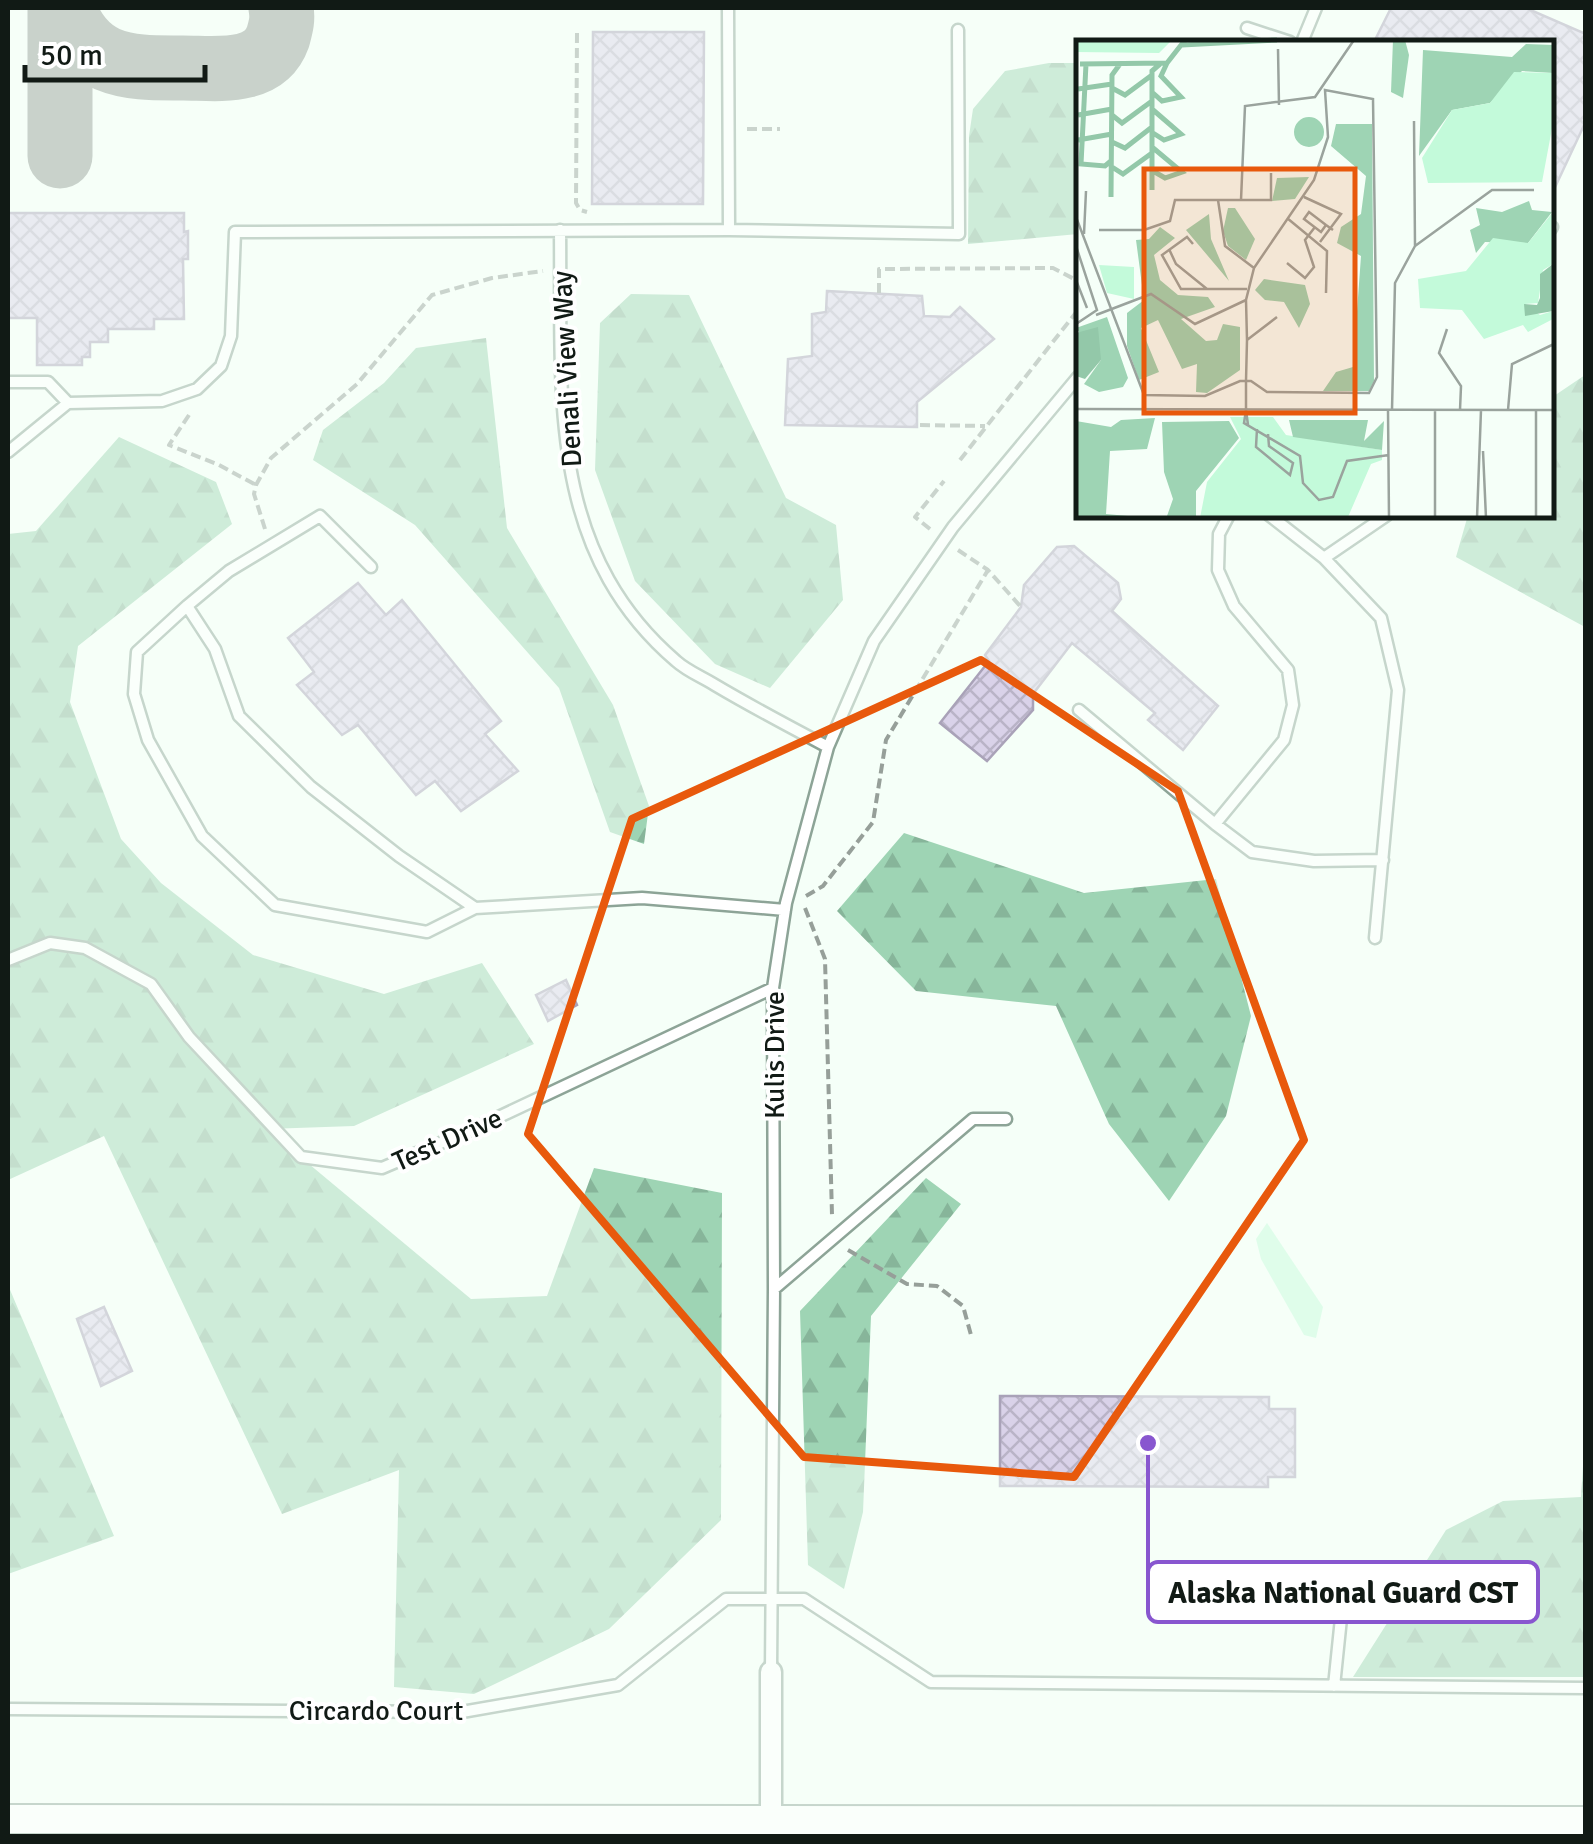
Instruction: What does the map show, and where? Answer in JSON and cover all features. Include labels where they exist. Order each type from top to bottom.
[{"type":"main road","points":[[8,1819],[770,1825],[1586,1821]]},
{"type":"street","name":"Kulis Drive","points":[[770,1825],[771,1672]]},
{"type":"lane","points":[[728,8],[729,230]]},
{"type":"lane","points":[[1303,40],[1316,8]]},
{"type":"lane","points":[[1247,28],[1284,40]]},
{"type":"lane","points":[[8,452],[68,402],[162,401],[197,389],[221,366],[231,336],[234,232],[729,230],[959,234],[958,30]]},
{"type":"lane","name":"Denali View Way","points":[[560,230],[562,408],[571,483],[607,580],[626,610],[678,663],[828,747]]},
{"type":"lane","name":"Kulis Drive","points":[[771,1672],[773,988],[785,910],[828,747],[874,642],[953,527],[1076,380]]},
{"type":"lane","points":[[8,382],[48,382],[68,402]]},
{"type":"lane","points":[[371,567],[320,516],[229,571],[137,652],[134,694],[148,740],[202,836],[275,905],[427,932],[475,908],[642,898],[785,910]]},
{"type":"lane","points":[[1214,824],[1284,740],[1293,704],[1288,670],[1234,606],[1218,570],[1218,534],[1228,518]]},
{"type":"lane","points":[[1273,518],[1324,558],[1381,618],[1398,690],[1375,938]]},
{"type":"lane","points":[[1324,558],[1383,518]]},
{"type":"lane","points":[[187,606],[215,650],[239,716],[311,787],[399,856],[475,908]]},
{"type":"lane","points":[[1078,710],[1252,852],[1314,861],[1383,860]]},
{"type":"lane","name":"Test Drive","points":[[8,960],[50,943],[85,948],[151,984],[190,1037],[301,1157],[382,1168],[472,1130],[773,988]]},
{"type":"lane","points":[[774,1289],[973,1120],[1006,1120]]},
{"type":"lane","points":[[1334,1686],[1346,1570]]},
{"type":"lane","name":"Circardo Court","points":[[8,1708],[462,1712],[618,1685],[726,1599],[804,1599],[931,1682],[1586,1688]]},
{"type":"path","points":[[577,33],[576,203],[580,210],[593,213]]},
{"type":"path","points":[[737,129],[780,129]]},
{"type":"path","points":[[879,293],[879,269],[1053,268],[1076,280]]},
{"type":"path","points":[[267,533],[254,494],[272,458],[357,384],[432,295],[492,278],[561,269]]},
{"type":"path","points":[[960,460],[1076,312]]},
{"type":"path","points":[[190,415],[169,445],[256,484]]},
{"type":"path","points":[[920,425],[985,426]]},
{"type":"path","points":[[930,529],[915,517],[944,481]]},
{"type":"path","points":[[954,547],[988,570],[1022,607]]},
{"type":"path","points":[[971,1335],[963,1306],[937,1286],[907,1284],[848,1251],[832,1217],[825,959],[802,899],[822,886],[873,822],[886,740],[988,570]]},
{"type":"highlighted area","points":[[981,660],[1178,791],[1304,1140],[1074,1477],[804,1457],[528,1134],[632,819]]},
{"type":"green space","points":[[1049,63],[1076,63],[1076,234],[968,244],[973,109],[1005,71]]},
{"type":"green space","points":[[631,294],[689,295],[786,498],[836,525],[843,600],[770,688],[715,664],[635,581],[595,470],[600,323]]},
{"type":"green space","points":[[486,338],[507,528],[613,705],[649,806],[644,844],[610,832],[559,688],[415,525],[313,460],[323,430],[384,383],[416,348]]},
{"type":"green space","points":[[1585,375],[1585,627],[1456,557],[1467,518],[1553,518],[1553,397]]},
{"type":"green space","points":[[119,437],[216,482],[232,524],[78,646],[70,702],[121,839],[161,883],[253,955],[384,994],[482,963],[534,1044],[354,1126],[267,1129],[471,1299],[547,1296],[594,1168],[722,1193],[721,1520],[609,1629],[474,1694],[394,1687],[399,1470],[282,1514],[104,1136],[8,1180],[8,534],[36,531]]},
{"type":"green space","points":[[904,833],[1084,893],[1216,879],[1251,1016],[1226,1116],[1169,1201],[1109,1124],[1056,1006],[916,991],[837,911]]},
{"type":"green space","points":[[926,1178],[961,1204],[871,1316],[863,1512],[844,1589],[808,1565],[800,1311]]},
{"type":"green space","points":[[1267,1223],[1323,1307],[1316,1338],[1304,1335],[1261,1259],[1256,1239]]},
{"type":"green space","points":[[8,1285],[114,1536],[8,1574]]},
{"type":"green space","points":[[1585,1436],[1585,1677],[1353,1677],[1446,1530],[1503,1501],[1581,1497]]},
{"type":"building","points":[[1391,8],[1526,8],[1586,34],[1586,121],[1553,192],[1553,40],[1375,40]]},
{"type":"building","points":[[593,32],[704,32],[703,204],[592,204]]},
{"type":"building","points":[[8,213],[184,213],[188,259],[183,259],[184,319],[154,319],[154,329],[108,329],[108,342],[90,342],[90,357],[82,357],[82,365],[37,365],[37,318],[8,318]]},
{"type":"building","points":[[827,291],[922,296],[924,316],[950,317],[960,307],[994,339],[917,402],[917,427],[785,425],[788,359],[812,356],[812,314],[826,312]]},
{"type":"building","points":[[1074,546],[1118,583],[1121,599],[1112,611],[1218,706],[1183,750],[1148,720],[1155,713],[1072,643],[1033,694],[1033,710],[987,761],[940,723],[989,661],[985,655],[1021,607],[1024,585],[1057,547]]},
{"type":"building","points":[[358,583],[386,615],[402,600],[501,721],[485,734],[518,771],[461,811],[435,781],[416,795],[358,725],[342,735],[297,685],[314,672],[288,638]]},
{"type":"building","points":[[566,980],[577,1005],[548,1021],[536,995]]},
{"type":"building","points":[[104,1307],[132,1371],[101,1386],[77,1319]]},
{"type":"building","points":[[1000,1396],[1269,1397],[1269,1409],[1295,1409],[1295,1477],[1268,1477],[1268,1487],[1000,1486]]},
{"type":"taxiway","points":[[60,8],[60,156]]},
{"type":"taxiway","points":[[64,8],[80,38],[107,59],[144,67],[209,69],[237,67],[262,58],[278,37],[281,8]]},
{"type":"place","name":"Alaska National Guard CST","points":[[1148,1443]]}]
